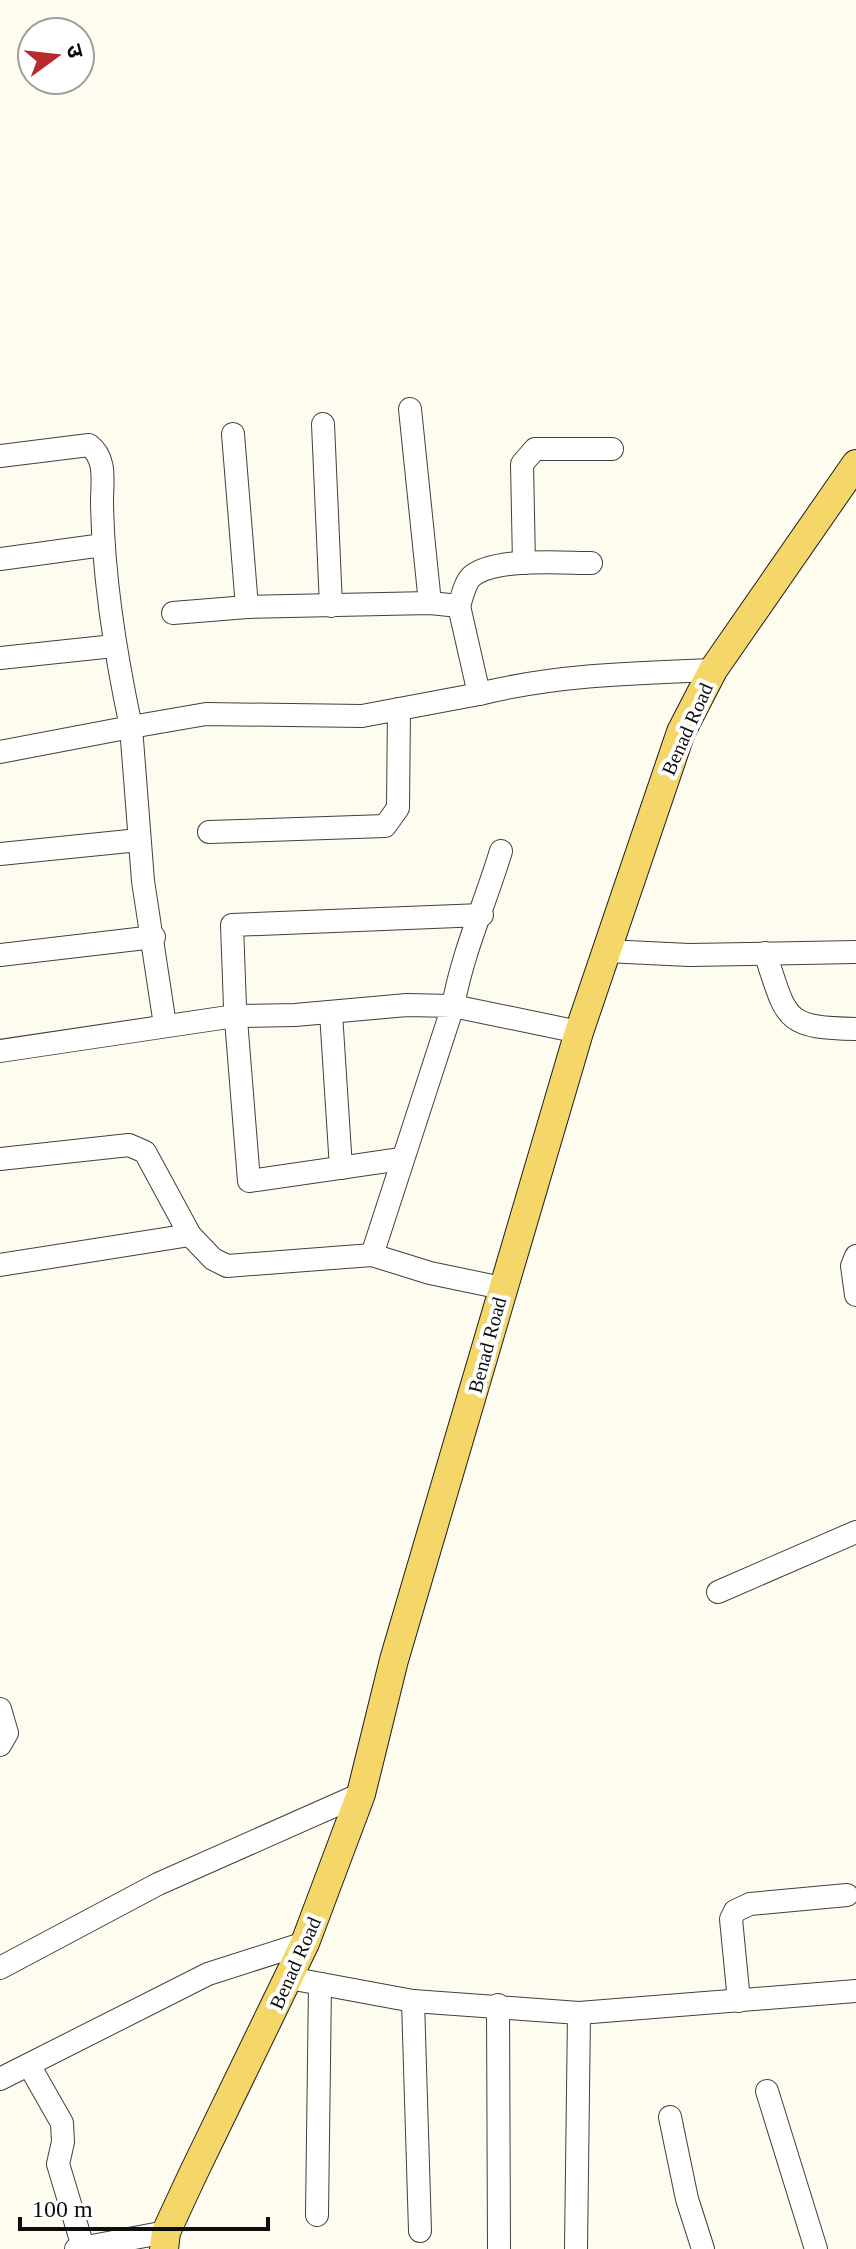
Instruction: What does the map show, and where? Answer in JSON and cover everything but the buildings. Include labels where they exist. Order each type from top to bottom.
[{"type":"main road","name":"Benad Road","points":[[165,2240],[305,1943],[361,1794],[394,1660],[579,1032],[681,732],[713,670],[856,464]]},
{"type":"street","points":[[410,409],[430,603]]},
{"type":"street","points":[[323,424],[331,606]]},
{"type":"street","points":[[233,434],[247,607]]},
{"type":"street","points":[[0,456],[89,445],[97,451],[102,461],[103,545],[114,646],[131,727],[139,840],[165,1025]]},
{"type":"street","points":[[524,563],[522,464],[535,449],[612,449]]},
{"type":"street","points":[[0,559],[103,545]]},
{"type":"street","points":[[479,694],[459,606],[469,579],[483,570],[524,563],[591,563]]},
{"type":"street","points":[[173,613],[247,607],[430,603],[459,606]]},
{"type":"street","points":[[0,658],[114,646]]},
{"type":"street","points":[[0,752],[206,714],[362,716],[516,685],[613,674],[713,670]]},
{"type":"street","points":[[209,832],[385,826],[398,808],[399,709]]},
{"type":"street","points":[[0,854],[139,840]]},
{"type":"street","points":[[372,1255],[453,1006],[462,958],[482,915],[501,851]]},
{"type":"street","points":[[401,1159],[249,1181],[235,1016],[232,925],[482,915]]},
{"type":"street","points":[[0,955],[154,937]]},
{"type":"street","points":[[606,951],[689,955],[856,952]]},
{"type":"street","points":[[765,953],[785,1012],[799,1023],[818,1028],[856,1029]]},
{"type":"street","points":[[0,1051],[235,1016],[331,1013],[407,1005],[453,1006],[579,1032]]},
{"type":"street","points":[[331,1013],[341,1168]]},
{"type":"street","points":[[0,1159],[129,1145],[145,1152],[190,1235],[213,1259],[227,1266],[372,1255],[430,1273],[502,1288]]},
{"type":"street","points":[[0,1265],[190,1235]]},
{"type":"street","points":[[856,1256],[852,1266],[856,1295]]},
{"type":"street","points":[[718,1592],[856,1532]]},
{"type":"street","points":[[0,1709],[7,1733],[0,1745]]},
{"type":"street","points":[[0,1968],[158,1884],[361,1794]]},
{"type":"street","points":[[739,2001],[731,1919],[735,1911],[750,1904],[847,1895]]},
{"type":"street","points":[[0,2079],[208,1974],[305,1943]]},
{"type":"street","points":[[289,1978],[413,2001],[579,2013],[856,1991]]},
{"type":"street","points":[[317,2215],[320,1984]]},
{"type":"street","points":[[413,2001],[420,2231]]},
{"type":"street","points":[[498,2005],[499,2249]]},
{"type":"street","points":[[576,2249],[579,2013]]},
{"type":"street","points":[[29,2065],[62,2123],[63,2142],[58,2164],[80,2248],[165,2240]]},
{"type":"street","points":[[767,2091],[816,2249]]},
{"type":"street","points":[[670,2117],[687,2199],[703,2249]]}]
